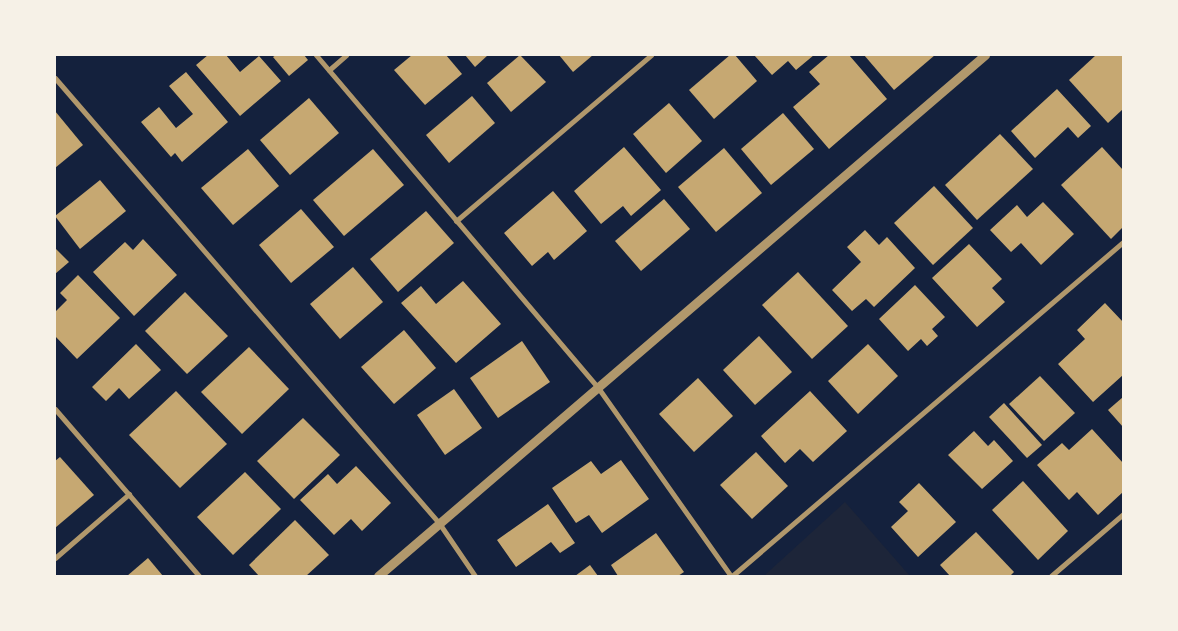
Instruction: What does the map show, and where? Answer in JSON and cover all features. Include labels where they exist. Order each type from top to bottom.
[{"type":"street","points":[[316,55],[599,389],[731,576],[1123,242]]},
{"type":"street","points":[[329,70],[346,55]]},
{"type":"street","points":[[456,221],[651,55]]},
{"type":"street","points":[[378,576],[599,389],[985,55]]},
{"type":"street","points":[[55,78],[439,523],[475,576]]},
{"type":"street","points":[[55,409],[199,576]]},
{"type":"street","points":[[55,558],[129,494]]},
{"type":"street","points":[[1051,576],[1123,514]]},
{"type":"shaded area","points":[[845,502],[910,576],[766,576],[766,574]]},
{"type":"building","points":[[208,55],[226,55],[240,72],[259,56],[281,81],[240,116],[196,65]]},
{"type":"building","points":[[276,55],[304,55],[308,60],[289,76],[273,57]]},
{"type":"building","points":[[412,55],[446,55],[462,74],[425,105],[394,70]]},
{"type":"building","points":[[465,55],[488,55],[475,67]]},
{"type":"building","points":[[520,55],[546,82],[511,112],[487,83]]},
{"type":"building","points":[[559,55],[593,55],[573,72]]},
{"type":"building","points":[[730,55],[735,55],[757,81],[714,119],[689,90]]},
{"type":"building","points":[[754,55],[814,55],[796,70],[788,61],[772,75]]},
{"type":"building","points":[[829,55],[849,55],[887,99],[829,149],[793,107],[820,84],[809,72]]},
{"type":"building","points":[[864,55],[935,55],[894,90]]},
{"type":"building","points":[[1096,55],[1123,55],[1123,109],[1108,123],[1069,80]]},
{"type":"building","points":[[186,72],[228,122],[182,162],[175,153],[171,157],[141,122],[159,107],[176,128],[193,114],[169,86]]},
{"type":"building","points":[[1057,89],[1091,126],[1078,138],[1068,127],[1035,158],[1011,131]]},
{"type":"building","points":[[472,96],[495,123],[449,163],[426,135]]},
{"type":"building","points":[[309,98],[339,133],[290,175],[260,140]]},
{"type":"building","points":[[669,103],[702,141],[666,173],[633,134]]},
{"type":"building","points":[[55,111],[83,145],[55,168]]},
{"type":"building","points":[[783,113],[814,149],[771,185],[741,149]]},
{"type":"building","points":[[1000,134],[1033,169],[977,220],[945,185]]},
{"type":"building","points":[[624,147],[661,190],[631,216],[623,206],[601,224],[574,191]]},
{"type":"building","points":[[1102,147],[1123,170],[1123,227],[1111,239],[1061,185]]},
{"type":"building","points":[[724,148],[762,193],[716,232],[678,187]]},
{"type":"building","points":[[248,149],[279,186],[233,225],[201,188]]},
{"type":"building","points":[[373,149],[404,185],[344,236],[313,200]]},
{"type":"building","points":[[100,180],[126,211],[80,249],[55,216]]},
{"type":"building","points":[[934,186],[973,228],[933,265],[894,223]]},
{"type":"building","points":[[553,191],[587,231],[554,260],[548,252],[532,266],[504,233]]},
{"type":"building","points":[[664,199],[690,229],[641,271],[615,241]]},
{"type":"building","points":[[1043,202],[1074,234],[1041,265],[1021,243],[1011,252],[990,230],[1017,205],[1027,217]]},
{"type":"building","points":[[301,209],[334,247],[291,283],[259,245]]},
{"type":"building","points":[[426,211],[454,243],[398,292],[370,259]]},
{"type":"building","points":[[865,230],[879,245],[887,237],[915,268],[874,307],[866,299],[852,311],[832,290],[861,262],[847,247]]},
{"type":"building","points":[[143,239],[177,275],[134,316],[93,272],[125,242],[133,250]]},
{"type":"building","points":[[969,244],[1002,279],[992,288],[1005,302],[977,327],[932,278]]},
{"type":"building","points":[[55,248],[69,262],[55,274]]},
{"type":"building","points":[[353,267],[383,302],[340,339],[310,304]]},
{"type":"building","points":[[798,272],[848,326],[812,359],[762,305]]},
{"type":"building","points":[[78,275],[120,318],[77,359],[55,336],[55,312],[67,300],[60,293]]},
{"type":"building","points":[[463,281],[501,324],[456,363],[401,303],[421,286],[436,304]]},
{"type":"building","points":[[915,285],[945,317],[932,329],[938,336],[927,346],[921,339],[908,351],[879,319]]},
{"type":"building","points":[[185,292],[228,336],[187,374],[145,331]]},
{"type":"building","points":[[1105,303],[1123,322],[1123,375],[1093,402],[1058,364],[1085,339],[1077,330]]},
{"type":"building","points":[[404,330],[436,368],[394,404],[361,367]]},
{"type":"building","points":[[759,336],[792,372],[755,405],[723,370]]},
{"type":"building","points":[[522,341],[550,382],[498,418],[470,378]]},
{"type":"building","points":[[136,344],[161,370],[129,399],[119,388],[106,401],[92,387]]},
{"type":"building","points":[[868,344],[898,376],[858,414],[828,381]]},
{"type":"building","points":[[249,347],[289,389],[242,434],[201,392]]},
{"type":"building","points":[[1040,376],[1075,413],[1044,441],[1009,404]]},
{"type":"building","points":[[698,378],[733,416],[694,452],[659,414]]},
{"type":"building","points":[[454,389],[482,428],[445,455],[417,415]]},
{"type":"building","points":[[176,391],[227,444],[180,488],[129,435]]},
{"type":"building","points":[[810,391],[847,431],[813,462],[800,449],[785,463],[761,436]]},
{"type":"building","points":[[1123,397],[1123,427],[1108,410]]},
{"type":"building","points":[[1004,403],[1042,445],[1027,458],[989,417]]},
{"type":"building","points":[[303,418],[340,455],[294,499],[257,461]]},
{"type":"building","points":[[1092,429],[1123,463],[1123,492],[1098,515],[1077,492],[1069,500],[1037,465],[1062,443],[1069,450]]},
{"type":"building","points":[[974,431],[988,446],[994,440],[1013,461],[982,489],[948,455]]},
{"type":"building","points":[[756,452],[788,486],[752,519],[720,485]]},
{"type":"building","points":[[60,457],[94,495],[55,528],[55,461]]},
{"type":"building","points":[[621,460],[649,499],[602,533],[589,515],[576,523],[552,488],[591,461],[601,474]]},
{"type":"building","points":[[356,466],[391,503],[362,531],[351,519],[334,535],[300,500],[328,474],[337,484]]},
{"type":"building","points":[[245,472],[281,509],[233,555],[197,517]]},
{"type":"building","points":[[1023,481],[1068,531],[1038,560],[992,510]]},
{"type":"building","points":[[919,483],[956,522],[918,557],[891,527],[908,511],[899,502]]},
{"type":"building","points":[[548,504],[575,543],[560,553],[551,542],[516,567],[497,540]]},
{"type":"building","points":[[295,520],[329,555],[306,576],[259,576],[249,565]]},
{"type":"building","points":[[976,532],[1014,572],[1010,576],[950,576],[940,565]]},
{"type":"building","points":[[656,533],[684,572],[678,576],[618,576],[611,565]]},
{"type":"building","points":[[148,558],[163,576],[127,576]]},
{"type":"building","points":[[590,565],[598,576],[575,576]]}]
